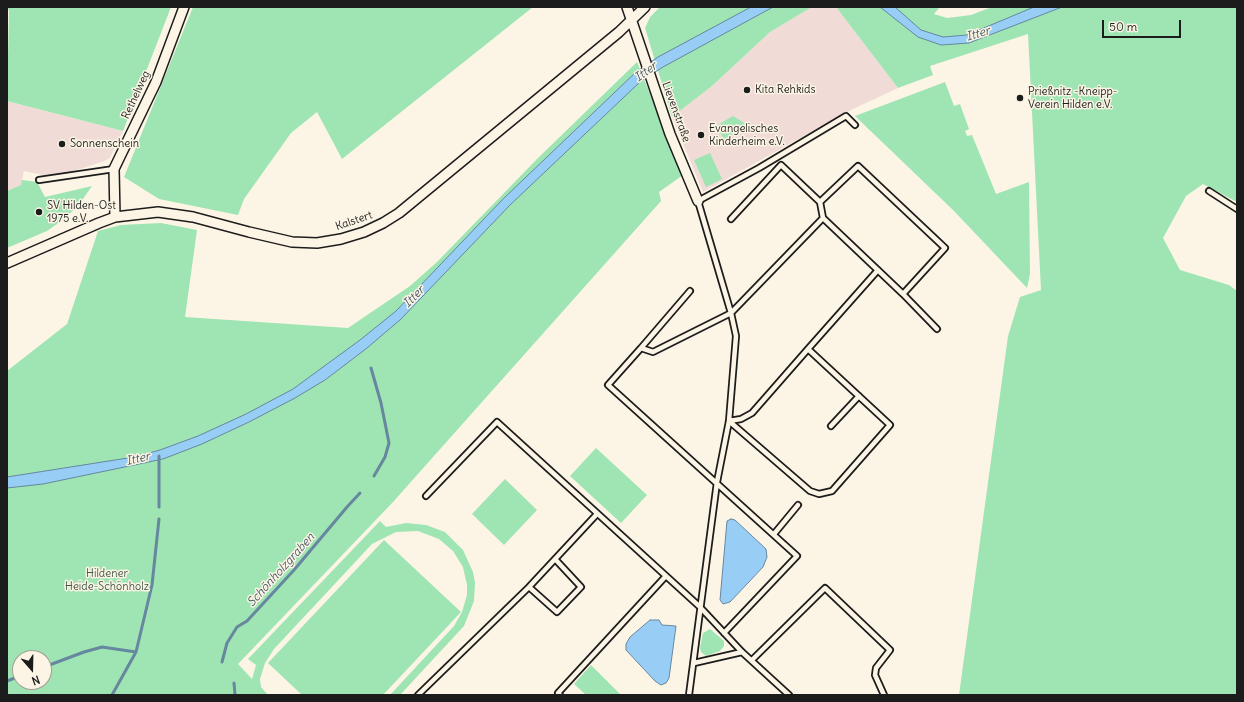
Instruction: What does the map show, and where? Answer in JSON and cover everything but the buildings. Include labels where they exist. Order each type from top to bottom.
[{"type":"street","name":"Rethelweg","points":[[115,217],[114,169],[156,82],[184,7]]},
{"type":"street","name":"Lievenstraße","points":[[627,7],[670,134],[698,201]]},
{"type":"street","name":"Kalstert","points":[[7,263],[115,217],[158,212],[193,217],[292,242],[316,243],[341,239],[364,232],[399,213],[504,127],[645,7]]},
{"type":"lane","points":[[689,695],[694,663],[699,606],[717,482],[728,421],[736,336],[731,312],[698,201],[767,163],[846,116],[855,125]]},
{"type":"lane","points":[[765,158],[767,163]]},
{"type":"lane","points":[[731,219],[781,166],[820,202],[823,218],[903,294],[937,329]]},
{"type":"lane","points":[[820,202],[858,166],[944,248],[903,294]]},
{"type":"lane","points":[[39,180],[114,169]]},
{"type":"lane","points":[[1209,191],[1237,209]]},
{"type":"lane","points":[[640,348],[653,352],[731,312],[823,218]]},
{"type":"lane","points":[[728,421],[741,419],[752,413],[878,270]]},
{"type":"lane","points":[[690,291],[608,386],[717,482],[797,556],[724,633]]},
{"type":"lane","points":[[728,421],[810,491],[819,494],[832,490],[890,425],[808,350]]},
{"type":"lane","points":[[831,426],[858,396]]},
{"type":"lane","points":[[426,496],[497,422],[665,577],[699,606],[742,652],[789,695]]},
{"type":"lane","points":[[774,534],[798,505]]},
{"type":"lane","points":[[418,695],[529,587],[597,514]]},
{"type":"lane","points":[[529,587],[557,612],[581,587],[555,559]]},
{"type":"lane","points":[[560,695],[558,693],[665,577]]},
{"type":"lane","points":[[752,660],[825,588],[890,650],[876,668],[874,675],[884,695]]},
{"type":"lane","points":[[694,663],[742,652]]},
{"type":"shaded area","points":[[812,7],[836,7],[898,88],[851,110],[703,192],[672,117],[712,86],[770,32]]},
{"type":"shaded area","name":"Sonnenschein","points":[[7,101],[123,131],[110,158],[64,174],[48,176],[24,171],[21,185],[7,191]]},
{"type":"green space","points":[[7,7],[171,7],[123,131],[7,101],[9,11]]},
{"type":"green space","points":[[193,7],[533,7],[342,159],[317,112],[291,133],[244,199],[238,215],[159,199],[124,177]]},
{"type":"green space","points":[[660,7],[812,7],[770,32],[712,86],[672,117],[645,28],[650,17]]},
{"type":"green space","points":[[836,7],[940,7],[934,14],[947,18],[971,15],[992,7],[1237,7],[1237,202],[1203,184],[1186,196],[1163,238],[1180,270],[1229,285],[1237,291],[1237,695],[959,695],[1008,336],[1020,297],[1041,290],[1028,34],[930,66],[933,75],[898,88]]},
{"type":"green space","name":"Hildener Heide-Schönholz","points":[[637,62],[683,175],[659,192],[661,201],[393,502],[238,664],[252,679],[256,665],[248,659],[380,521],[386,527],[406,523],[426,525],[445,532],[463,550],[473,572],[475,583],[474,601],[464,626],[400,695],[390,695],[454,626],[462,612],[467,595],[467,585],[463,567],[453,551],[439,539],[418,531],[396,532],[372,544],[274,649],[265,663],[260,679],[261,687],[268,695],[7,695],[7,371],[67,324],[98,231],[121,225],[161,223],[197,230],[185,317],[348,328],[410,286],[437,262],[537,159]]},
{"type":"green space","points":[[945,82],[954,106],[960,104],[969,129],[965,131],[967,136],[972,135],[996,194],[1029,182],[1030,274],[1027,288],[954,211],[855,116]]},
{"type":"green space","points":[[733,116],[749,126],[724,139],[716,126]]},
{"type":"green space","points":[[710,153],[722,179],[706,187],[694,160]]},
{"type":"green space","name":"SV Hilden-Ost 1975 e.V.","points":[[22,180],[37,182],[45,197],[92,186],[78,206],[64,219],[47,231],[7,248],[7,191],[21,185]]},
{"type":"green space","points":[[596,448],[647,495],[621,523],[570,476]]},
{"type":"green space","points":[[505,479],[537,510],[504,545],[472,514]]},
{"type":"green space","points":[[384,540],[461,612],[383,695],[302,695],[268,663]]},
{"type":"green space","points":[[710,629],[724,641],[724,646],[720,651],[706,656],[701,652],[700,648],[703,633]]},
{"type":"green space","points":[[591,665],[621,695],[586,695],[574,684]]},
{"type":"water","name":"Itter","points":[[751,7],[773,7],[663,67],[641,81],[510,205],[401,319],[367,348],[325,380],[295,398],[249,422],[202,444],[163,459],[43,484],[7,488],[7,477],[134,457],[160,450],[198,436],[246,414],[293,389],[360,340],[396,311],[503,199],[637,71],[658,57]]},
{"type":"water","name":"Itter","points":[[880,7],[895,7],[921,30],[943,37],[967,35],[1034,7],[1062,7],[969,43],[941,45],[918,37]]},
{"type":"water","points":[[731,519],[735,520],[766,549],[767,557],[763,567],[730,602],[723,604],[720,600],[727,521]]},
{"type":"water","points":[[650,620],[659,620],[662,625],[676,626],[669,678],[666,683],[661,685],[655,681],[626,650],[626,644],[630,637]]},
{"type":"waterway","name":"Schönholzgraben","points":[[371,368],[381,403],[389,443],[385,457],[374,476]]},
{"type":"waterway","points":[[159,456],[159,507]]},
{"type":"waterway","name":"Schönholzgraben","points":[[222,662],[227,643],[237,627],[247,621],[294,570],[360,493]]},
{"type":"waterway","points":[[112,695],[136,652],[152,585],[159,519]]},
{"type":"waterway","points":[[52,664],[102,647],[136,652]]},
{"type":"waterway","points":[[7,681],[12,679]]},
{"type":"waterway","name":"Schönholzgraben","points":[[234,683],[235,695]]},
{"type":"place","name":"Kita Rehkids","points":[[747,90]]},
{"type":"place","name":"Prießnitz -Kneipp- Verein Hilden e.V.","points":[[1020,98]]},
{"type":"place","name":"Evangelisches Kinderheim e.V.","points":[[701,135]]},
{"type":"place","name":"Sonnenschein","points":[[62,144]]},
{"type":"place","name":"SV Hilden-Ost 1975 e.V.","points":[[39,212]]}]
